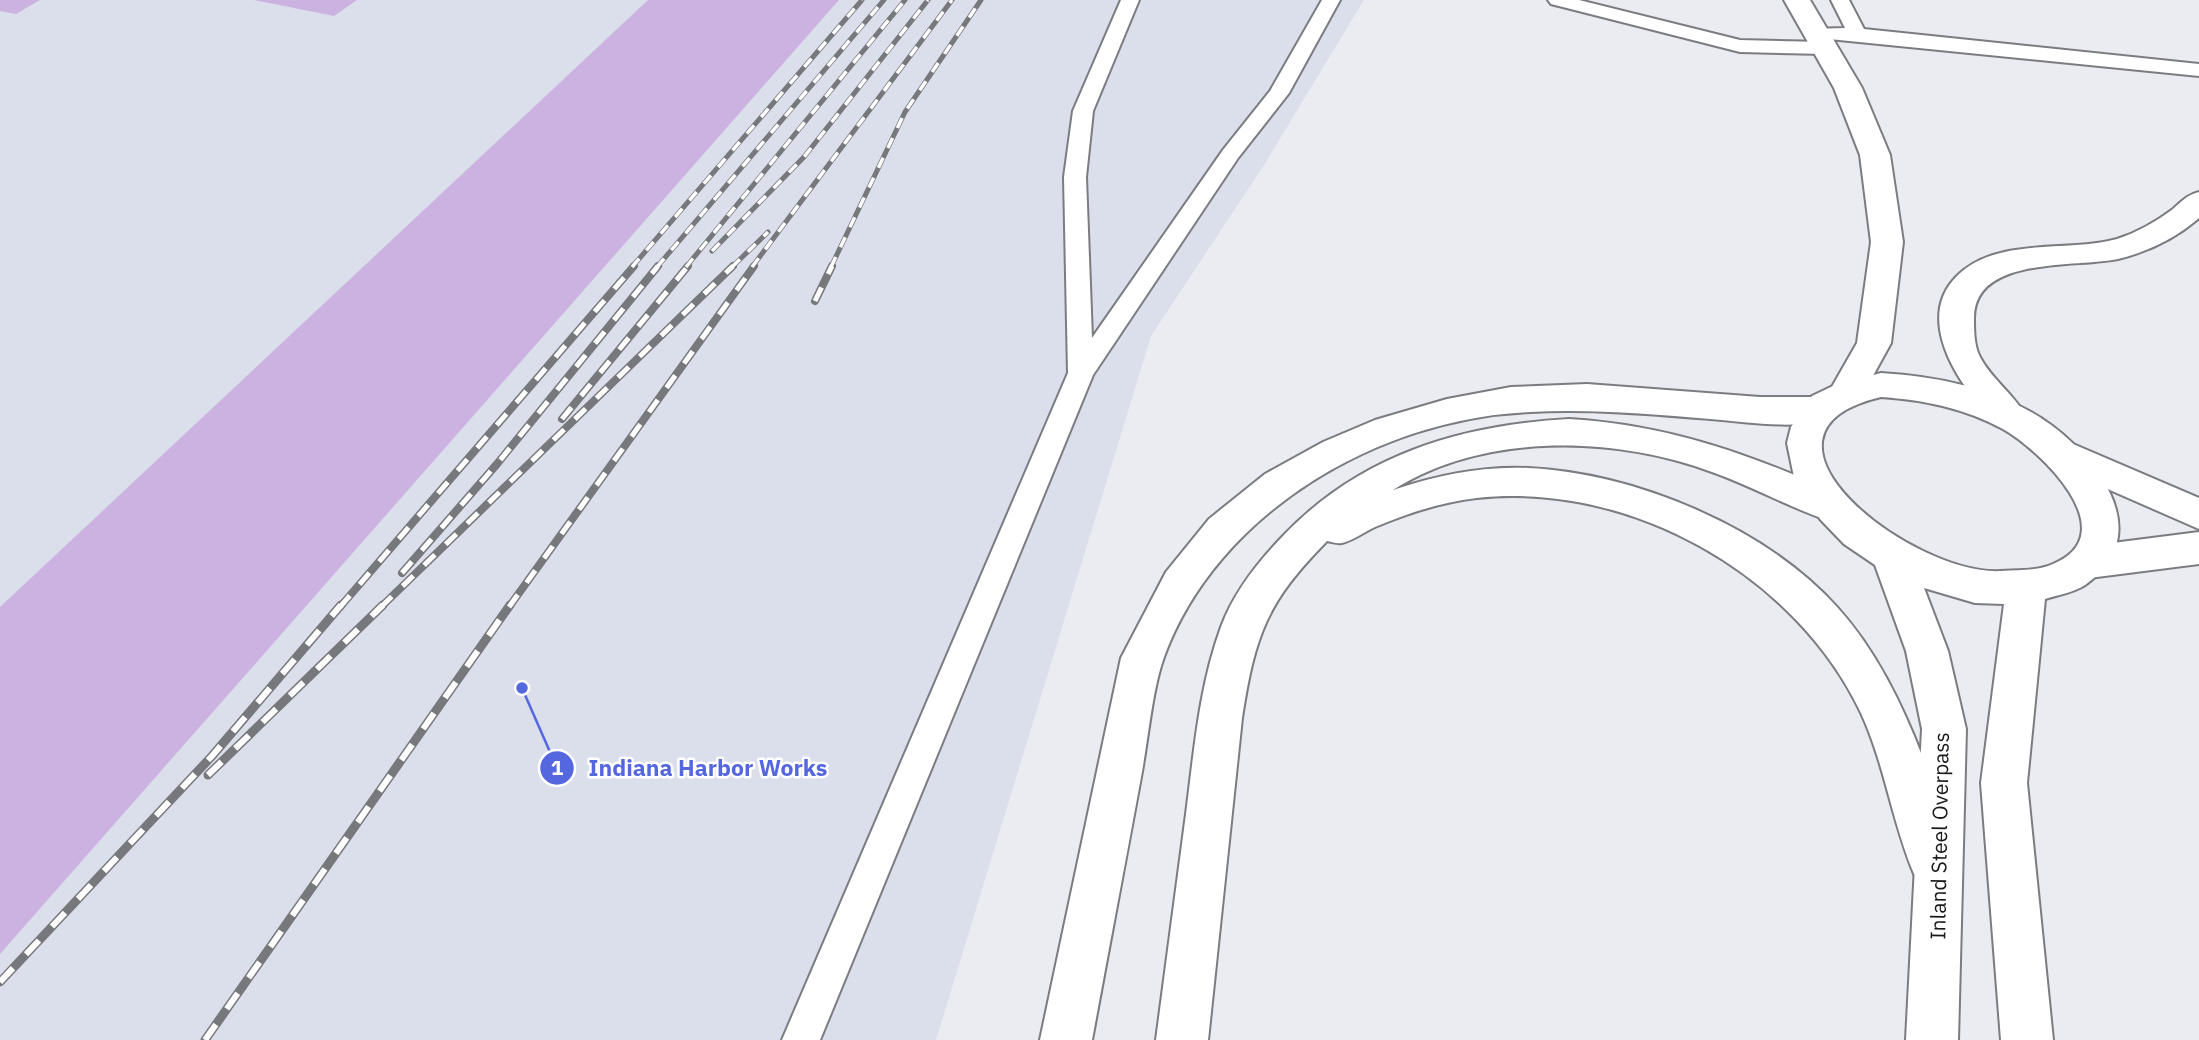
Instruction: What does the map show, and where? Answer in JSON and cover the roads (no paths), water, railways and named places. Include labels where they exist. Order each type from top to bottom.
[{"type":"street","points":[[1797,0],[1847,88],[1875,155],[1887,242],[1874,344],[1833,401],[1807,429],[1805,453],[1813,479],[1830,506],[1857,532],[1891,555],[1936,575],[1982,587],[2026,589],[2064,580],[2089,562],[2199,548]]},
{"type":"street","points":[[2007,415],[1962,355],[1954,311],[1967,284],[1992,268],[2032,257],[2119,249],[2188,215],[2199,201]]},
{"type":"street","points":[[1066,1040],[1142,658],[1180,583],[1223,530],[1278,484],[1336,452],[1388,429],[1447,412],[1511,400],[1587,397],[1760,410],[1833,401],[1881,385],[1922,387],[1965,397],[2007,415],[2059,452],[2199,514]]},
{"type":"street","points":[[1182,1040],[1222,704],[1243,625],[1282,561],[1332,509],[1390,471],[1460,446],[1535,435],[1594,434],[1659,442],[1731,463],[1830,506]]},
{"type":"street","points":[[2059,452],[2084,480],[2098,510],[2100,538],[2089,562]]},
{"type":"street","points":[[1243,625],[1298,558],[1345,524],[1399,501],[1453,485],[1512,482],[1565,485],[1615,495],[1676,517],[1732,546],[1784,584],[1828,624],[1863,671],[1889,724],[1912,785],[1940,895]]},
{"type":"street","name":"Inland Steel Overpass","points":[[1891,555],[1927,651],[1944,729],[1940,895],[1932,1040]]},
{"type":"street","points":[[2026,589],[2004,783],[2027,1040]]},
{"type":"lane","points":[[1081,373],[1075,177],[1083,111],[1130,0]]},
{"type":"lane","points":[[802,1040],[1081,373],[1230,155],[1279,93],[1331,0]]},
{"type":"lane","points":[[1557,0],[1740,46],[1820,40],[1857,34],[2199,70]]},
{"type":"lane","points":[[1840,0],[1857,34]]},
{"type":"railway","points":[[632,267],[862,0]]},
{"type":"railway","points":[[657,267],[884,0]]},
{"type":"railway","points":[[686,267],[905,0]]},
{"type":"railway","points":[[712,251],[804,157],[928,0]]},
{"type":"railway","points":[[752,267],[952,0]]},
{"type":"railway","points":[[831,267],[905,112],[981,0]]},
{"type":"railway","points":[[732,267],[768,232]]},
{"type":"railway","points":[[340,607],[634,266]]},
{"type":"railway","points":[[402,573],[497,464],[658,266]]},
{"type":"railway","points":[[562,419],[688,266]]},
{"type":"railway","points":[[381,607],[733,266]]},
{"type":"railway","points":[[509,607],[754,266]]},
{"type":"railway","points":[[815,301],[832,266]]},
{"type":"railway","points":[[0,982],[212,756],[341,605]]},
{"type":"railway","points":[[208,775],[383,605]]},
{"type":"railway","points":[[205,1040],[510,605]]},
{"type":"place","name":"Indiana Harbor Works","points":[[522,688]]}]
